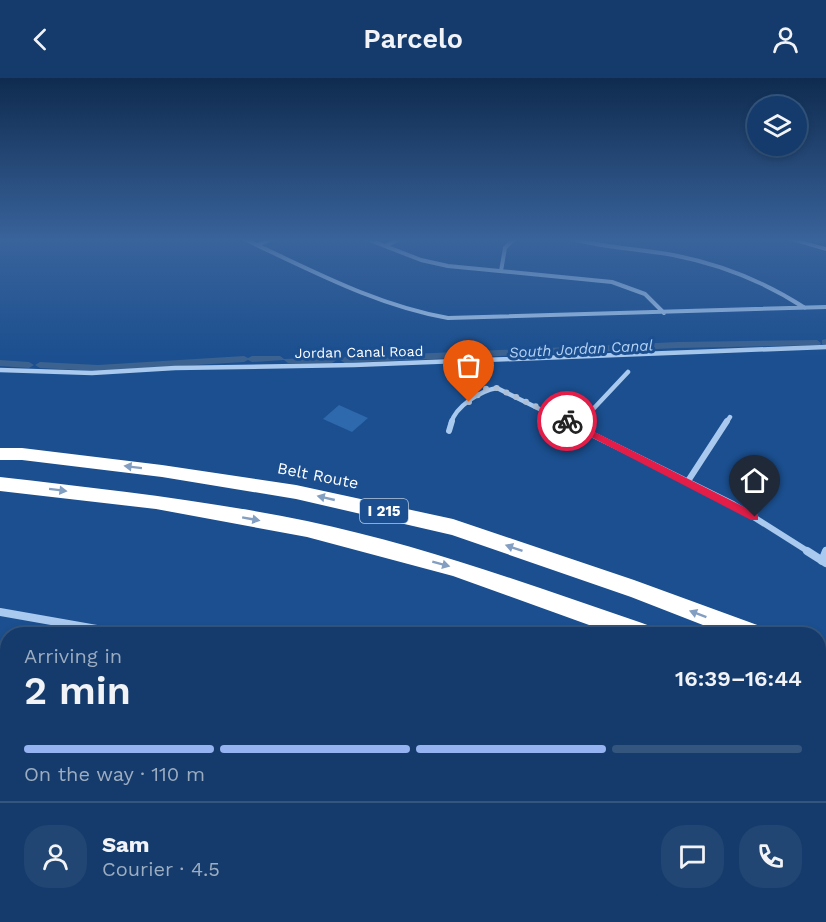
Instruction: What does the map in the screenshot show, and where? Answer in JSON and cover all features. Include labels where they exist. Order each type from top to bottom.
[{"type":"highway","name":"Belt Route","points":[[0,454],[22,454],[162,471],[285,490],[453,527],[733,627]]},
{"type":"highway","name":"I 215","points":[[0,484],[156,502],[307,529],[453,567],[622,627]]},
{"type":"street","points":[[330,278],[388,305],[431,316],[477,319],[826,307]]},
{"type":"street","points":[[576,278],[612,282],[645,294],[664,313]]},
{"type":"street","points":[[749,278],[781,291],[805,308]]},
{"type":"street","name":"Jordan Canal Road","points":[[0,370],[92,373],[826,347]]},
{"type":"street","points":[[576,426],[628,372]]},
{"type":"street","points":[[449,431],[454,414],[484,390],[491,387],[504,391],[744,510],[824,562],[826,550]]},
{"type":"street","points":[[688,481],[730,417]]},
{"type":"street","points":[[0,612],[85,627]]},
{"type":"shaded area","points":[[339,405],[368,418],[352,432],[323,419]]},
{"type":"waterway","name":"South Jordan Canal","points":[[345,360],[678,345],[817,343]]},
{"type":"waterway","name":"South Jordan Canal","points":[[204,361],[244,359]]},
{"type":"waterway","name":"South Jordan Canal","points":[[252,359],[280,359]]},
{"type":"waterway","name":"South Jordan Canal","points":[[288,360],[332,360]]},
{"type":"waterway","name":"South Jordan Canal","points":[[40,365],[98,368],[198,361]]},
{"type":"waterway","name":"South Jordan Canal","points":[[0,363],[29,365]]},
{"type":"way so far","points":[[469,402],[487,388],[497,388],[567,421]]},
{"type":"route","points":[[567,421],[755,517]]}]
